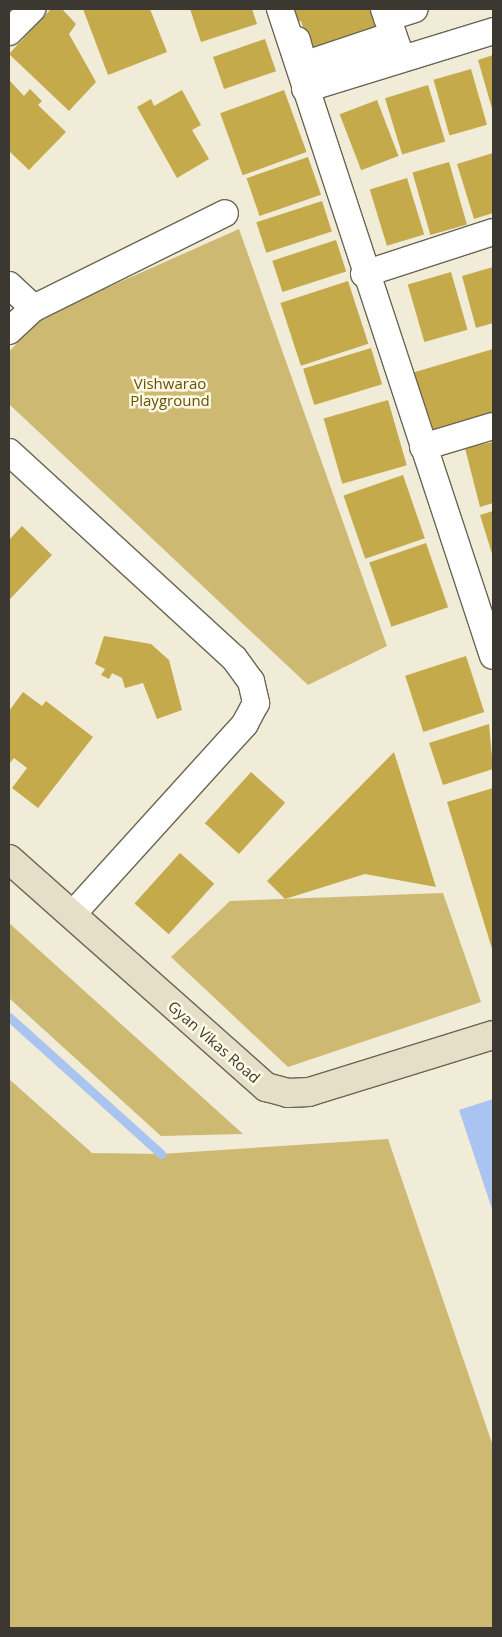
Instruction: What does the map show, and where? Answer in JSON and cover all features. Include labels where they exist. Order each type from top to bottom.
[{"type":"street","points":[[9,32],[32,9]]},
{"type":"street","points":[[280,9],[364,274],[423,447],[486,610],[493,656]]},
{"type":"street","points":[[287,9],[305,62],[416,9]]},
{"type":"street","points":[[388,21],[402,59]]},
{"type":"street","points":[[305,89],[493,31]]},
{"type":"street","points":[[9,331],[34,308],[225,213]]},
{"type":"street","points":[[364,274],[493,232]]},
{"type":"street","points":[[9,285],[34,308]]},
{"type":"street","points":[[423,447],[493,426]]},
{"type":"street","points":[[9,452],[234,658],[251,681],[256,703],[245,724],[72,915]]},
{"type":"street","name":"Gyan Vikas Road","points":[[9,858],[244,1070],[274,1089],[309,1092],[493,1035]]},
{"type":"green space","name":"Vishwarao Playground","points":[[239,229],[387,646],[308,685],[9,404],[9,352],[39,318]]},
{"type":"green space","points":[[443,893],[481,1002],[288,1067],[171,957],[230,901]]},
{"type":"green space","points":[[9,923],[243,1134],[161,1136],[9,998]]},
{"type":"green space","points":[[9,1079],[92,1153],[161,1154],[388,1139],[493,1446],[493,1628],[9,1628]]},
{"type":"water","points":[[493,1099],[493,1212],[459,1110]]},
{"type":"building","points":[[51,9],[62,9],[76,24],[69,34],[96,82],[69,111],[9,54]]},
{"type":"building","points":[[83,9],[150,9],[167,52],[108,75]]},
{"type":"building","points":[[190,9],[252,9],[257,24],[201,42]]},
{"type":"building","points":[[290,9],[374,9],[384,34],[308,61],[308,44],[301,21],[295,23]]},
{"type":"building","points":[[265,39],[276,71],[224,89],[213,57]]},
{"type":"building","points":[[493,55],[493,112],[478,60]]},
{"type":"building","points":[[471,69],[487,125],[449,136],[434,80]]},
{"type":"building","points":[[9,80],[24,96],[30,89],[42,101],[38,105],[66,132],[29,170],[9,151]]},
{"type":"building","points":[[428,85],[445,141],[402,155],[385,98]]},
{"type":"building","points":[[182,90],[201,125],[192,130],[209,159],[177,178],[137,107],[151,99],[154,106]]},
{"type":"building","points":[[284,90],[307,152],[243,175],[220,113]]},
{"type":"building","points":[[377,100],[399,156],[361,170],[340,114]]},
{"type":"building","points":[[493,153],[493,213],[474,219],[457,164]]},
{"type":"building","points":[[308,157],[321,195],[260,216],[247,178]]},
{"type":"building","points":[[449,162],[467,224],[430,235],[412,172]]},
{"type":"building","points":[[407,178],[424,234],[387,246],[370,189]]},
{"type":"building","points":[[322,201],[332,231],[266,253],[256,222]]},
{"type":"building","points":[[336,240],[346,271],[282,292],[272,261]]},
{"type":"building","points":[[493,267],[493,323],[476,328],[462,276]]},
{"type":"building","points":[[451,272],[468,330],[424,342],[408,284]]},
{"type":"building","points":[[348,281],[368,344],[301,366],[280,303]]},
{"type":"building","points":[[371,348],[382,384],[314,405],[303,369]]},
{"type":"building","points":[[493,349],[493,413],[422,433],[405,375]]},
{"type":"building","points":[[388,400],[407,465],[342,484],[324,418]]},
{"type":"building","points":[[493,442],[493,503],[480,507],[465,448]]},
{"type":"building","points":[[403,475],[425,538],[365,559],[343,496]]},
{"type":"building","points":[[493,511],[493,557],[480,515]]},
{"type":"building","points":[[22,526],[52,555],[9,600],[9,540]]},
{"type":"building","points":[[426,543],[448,607],[391,627],[369,563]]},
{"type":"building","points":[[104,636],[151,644],[169,660],[182,710],[157,719],[143,683],[125,688],[122,678],[112,673],[109,679],[101,675],[105,669],[95,664]]},
{"type":"building","points":[[466,656],[484,712],[423,732],[405,676]]},
{"type":"building","points":[[23,692],[42,706],[46,701],[93,737],[38,808],[12,788],[27,768],[14,758],[9,764],[9,711]]},
{"type":"building","points":[[489,724],[493,769],[443,785],[429,743]]},
{"type":"building","points":[[394,752],[436,887],[365,874],[285,899],[267,881]]},
{"type":"building","points":[[251,772],[285,803],[239,854],[205,823]]},
{"type":"building","points":[[493,788],[493,952],[447,802]]},
{"type":"building","points":[[180,853],[214,884],[169,934],[134,904]]},
{"type":"waterway","points":[[9,1017],[161,1154]]}]
